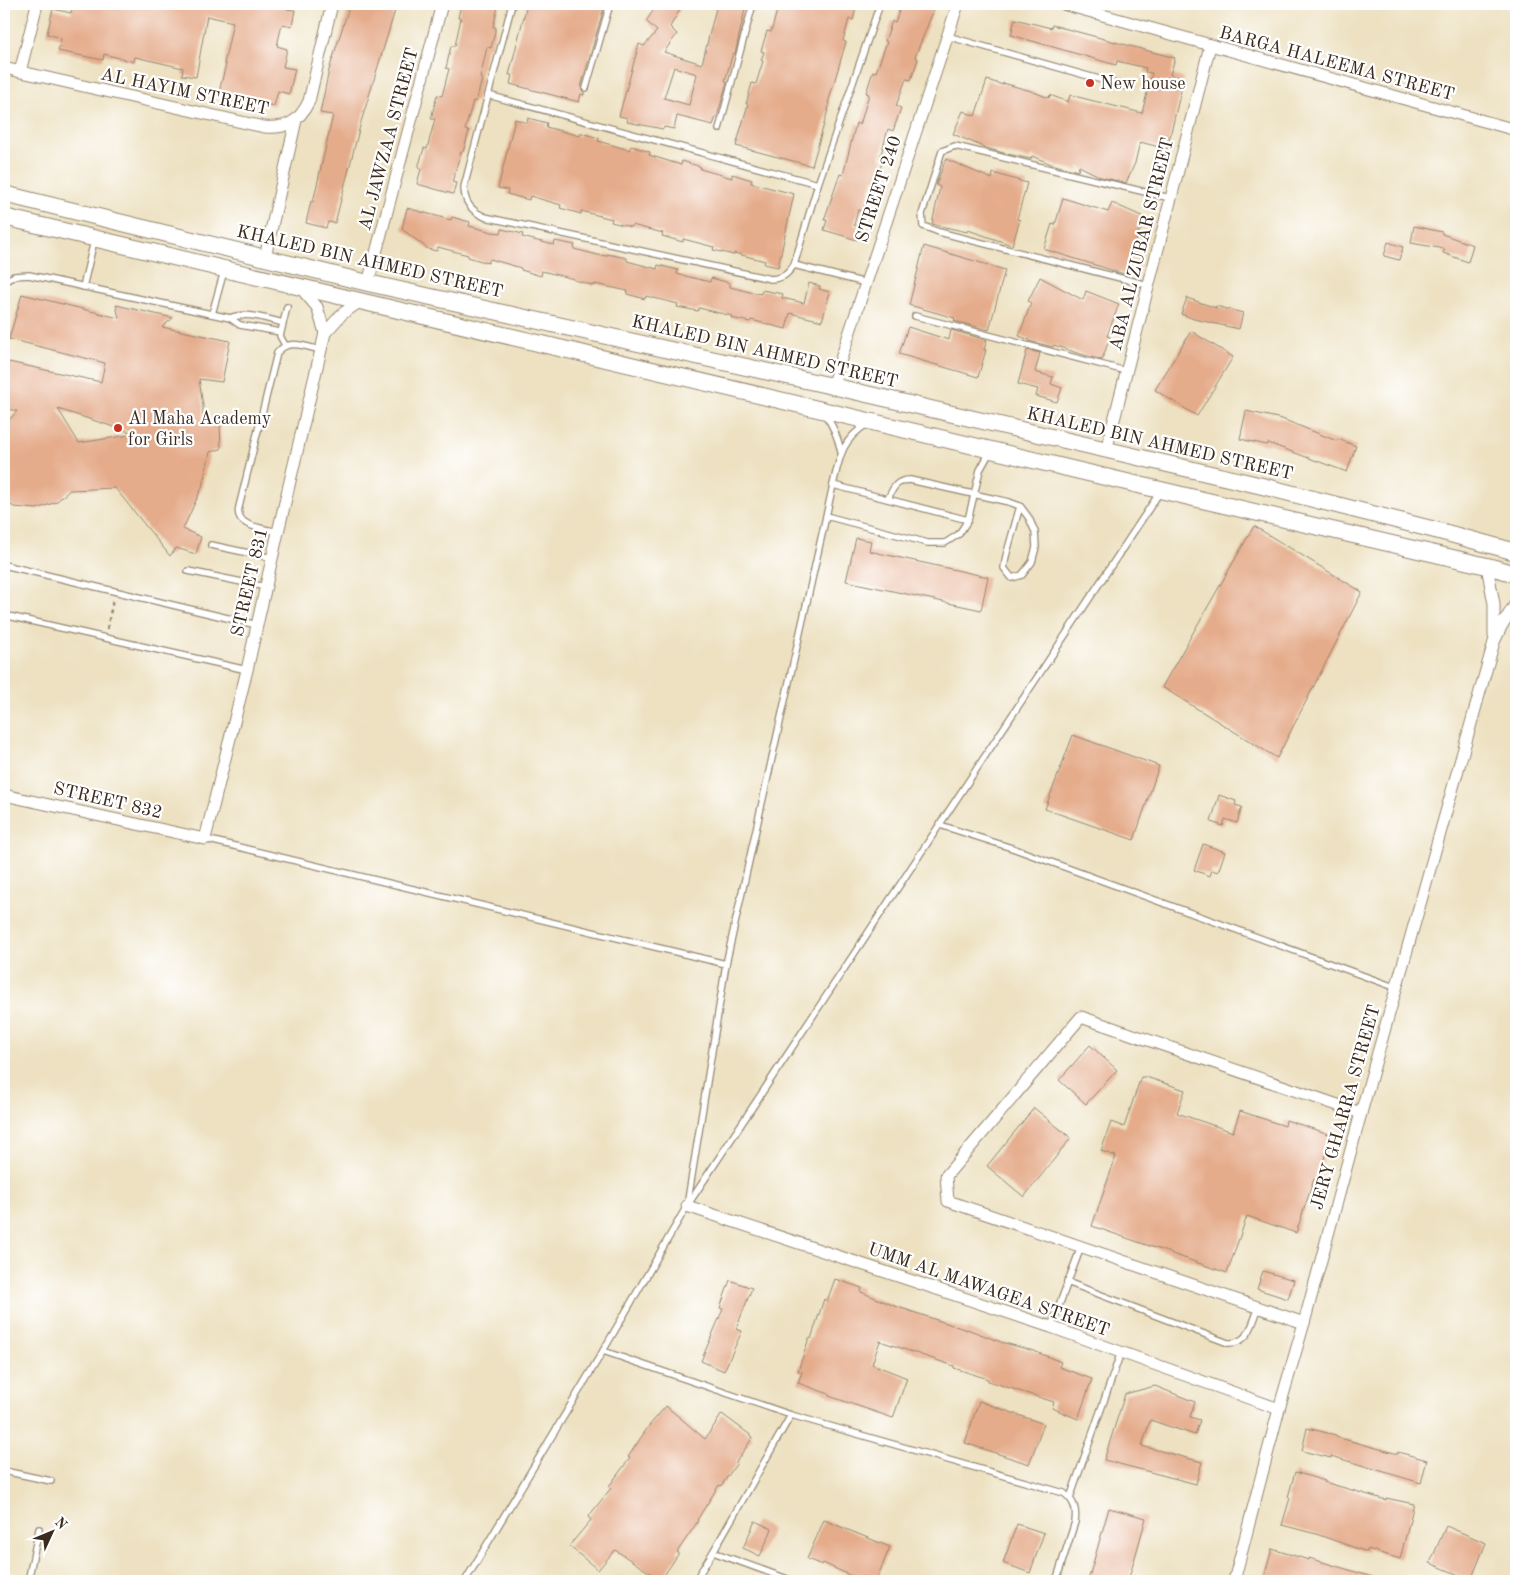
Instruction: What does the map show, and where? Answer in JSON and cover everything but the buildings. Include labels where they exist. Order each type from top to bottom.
[{"type":"main road","name":"KHALED BIN AHMED STREET","points":[[4,194],[368,282],[832,386],[1258,485],[1516,552]]},
{"type":"main road","points":[[12,219],[362,300],[1516,574]]},
{"type":"street","points":[[20,72],[37,4]]},
{"type":"street","points":[[265,258],[296,120],[304,112],[309,102],[332,4]]},
{"type":"street","name":"AL JAWZAA STREET","points":[[368,282],[442,4]]},
{"type":"street","name":"STREET 240","points":[[832,386],[958,4]]},
{"type":"street","name":"BARGA HALEEMA STREET","points":[[1063,4],[1516,130]]},
{"type":"street","name":"ABA AL ZUBAR STREET","points":[[1106,451],[1210,46]]},
{"type":"street","name":"AL HAYIM STREET","points":[[4,68],[264,127],[286,126],[296,120]]},
{"type":"street","points":[[4,228],[12,219]]},
{"type":"street","points":[[300,286],[316,307],[325,333]]},
{"type":"street","name":"STREET 831","points":[[205,840],[247,670],[325,333],[342,314],[362,300]]},
{"type":"street","name":"JERY GHARRA STREET","points":[[1487,566],[1492,584],[1494,604],[1494,642]]},
{"type":"street","name":"JERY GHARRA STREET","points":[[1234,1581],[1279,1409],[1494,642],[1516,603]]},
{"type":"street","name":"STREET 832","points":[[4,795],[205,840]]},
{"type":"street","points":[[1304,1323],[948,1201],[946,1176],[1081,1017],[1361,1113]]},
{"type":"street","name":"UMM AL MAWAGEA STREET","points":[[687,1206],[1051,1327],[1279,1409]]},
{"type":"lane","points":[[512,4],[464,186],[467,202],[477,214],[771,279],[782,278],[794,266],[818,184],[880,4]]},
{"type":"lane","points":[[586,88],[610,4]]},
{"type":"lane","points":[[719,130],[754,4]]},
{"type":"lane","points":[[947,36],[1127,87]]},
{"type":"lane","points":[[488,95],[818,184]]},
{"type":"lane","points":[[1148,285],[939,232],[923,226],[922,214],[942,151],[955,146],[1170,198]]},
{"type":"lane","points":[[83,287],[94,239]]},
{"type":"lane","points":[[794,266],[866,283]]},
{"type":"lane","points":[[212,314],[225,268]]},
{"type":"lane","points":[[4,282],[14,276],[29,275],[230,318],[240,325],[280,332]]},
{"type":"lane","points":[[285,345],[281,339],[280,332],[287,307]]},
{"type":"lane","points":[[230,318],[238,315],[248,315],[283,323]]},
{"type":"lane","points":[[914,316],[1126,371]]},
{"type":"lane","points":[[278,532],[244,523],[239,518],[238,512],[277,353],[285,345],[294,344],[321,350]]},
{"type":"lane","points":[[821,409],[831,422],[838,436],[841,452]]},
{"type":"lane","points":[[687,1206],[726,964],[833,484],[841,452],[859,429],[871,421]]},
{"type":"lane","points":[[826,516],[928,543],[945,542],[959,534],[968,520],[980,470],[992,450]]},
{"type":"lane","points":[[888,499],[896,483],[910,480],[1010,502],[1020,506],[1029,518],[1035,532],[1036,547],[1032,562],[1022,575],[1012,578],[1004,568],[1020,506]]},
{"type":"lane","points":[[833,484],[968,520]]},
{"type":"lane","points":[[465,1581],[603,1351],[687,1206],[1161,490]]},
{"type":"lane","points":[[211,544],[272,558]]},
{"type":"lane","points":[[4,566],[257,624]]},
{"type":"lane","points":[[188,571],[266,587]]},
{"type":"lane","points":[[4,615],[247,670]]},
{"type":"lane","points":[[940,825],[1015,849],[1397,988]]},
{"type":"lane","points":[[205,840],[726,964]]},
{"type":"lane","points":[[1051,1327],[1081,1247]]},
{"type":"lane","points":[[1067,1282],[1228,1343],[1236,1343],[1249,1333],[1259,1306]]},
{"type":"lane","points":[[603,1351],[791,1415],[1064,1493],[1070,1498],[1076,1514],[1056,1581]]},
{"type":"lane","points":[[1070,1498],[1121,1352]]},
{"type":"lane","points":[[695,1581],[791,1415]]},
{"type":"lane","points":[[4,1471],[51,1481]]},
{"type":"lane","points":[[28,1581],[40,1529]]},
{"type":"lane","points":[[713,1552],[793,1581]]},
{"type":"path","points":[[105,638],[115,592]]},
{"type":"place","name":"New house","points":[[1090,83]]},
{"type":"place","name":"Al Maha Academy for Girls","points":[[118,428]]}]
